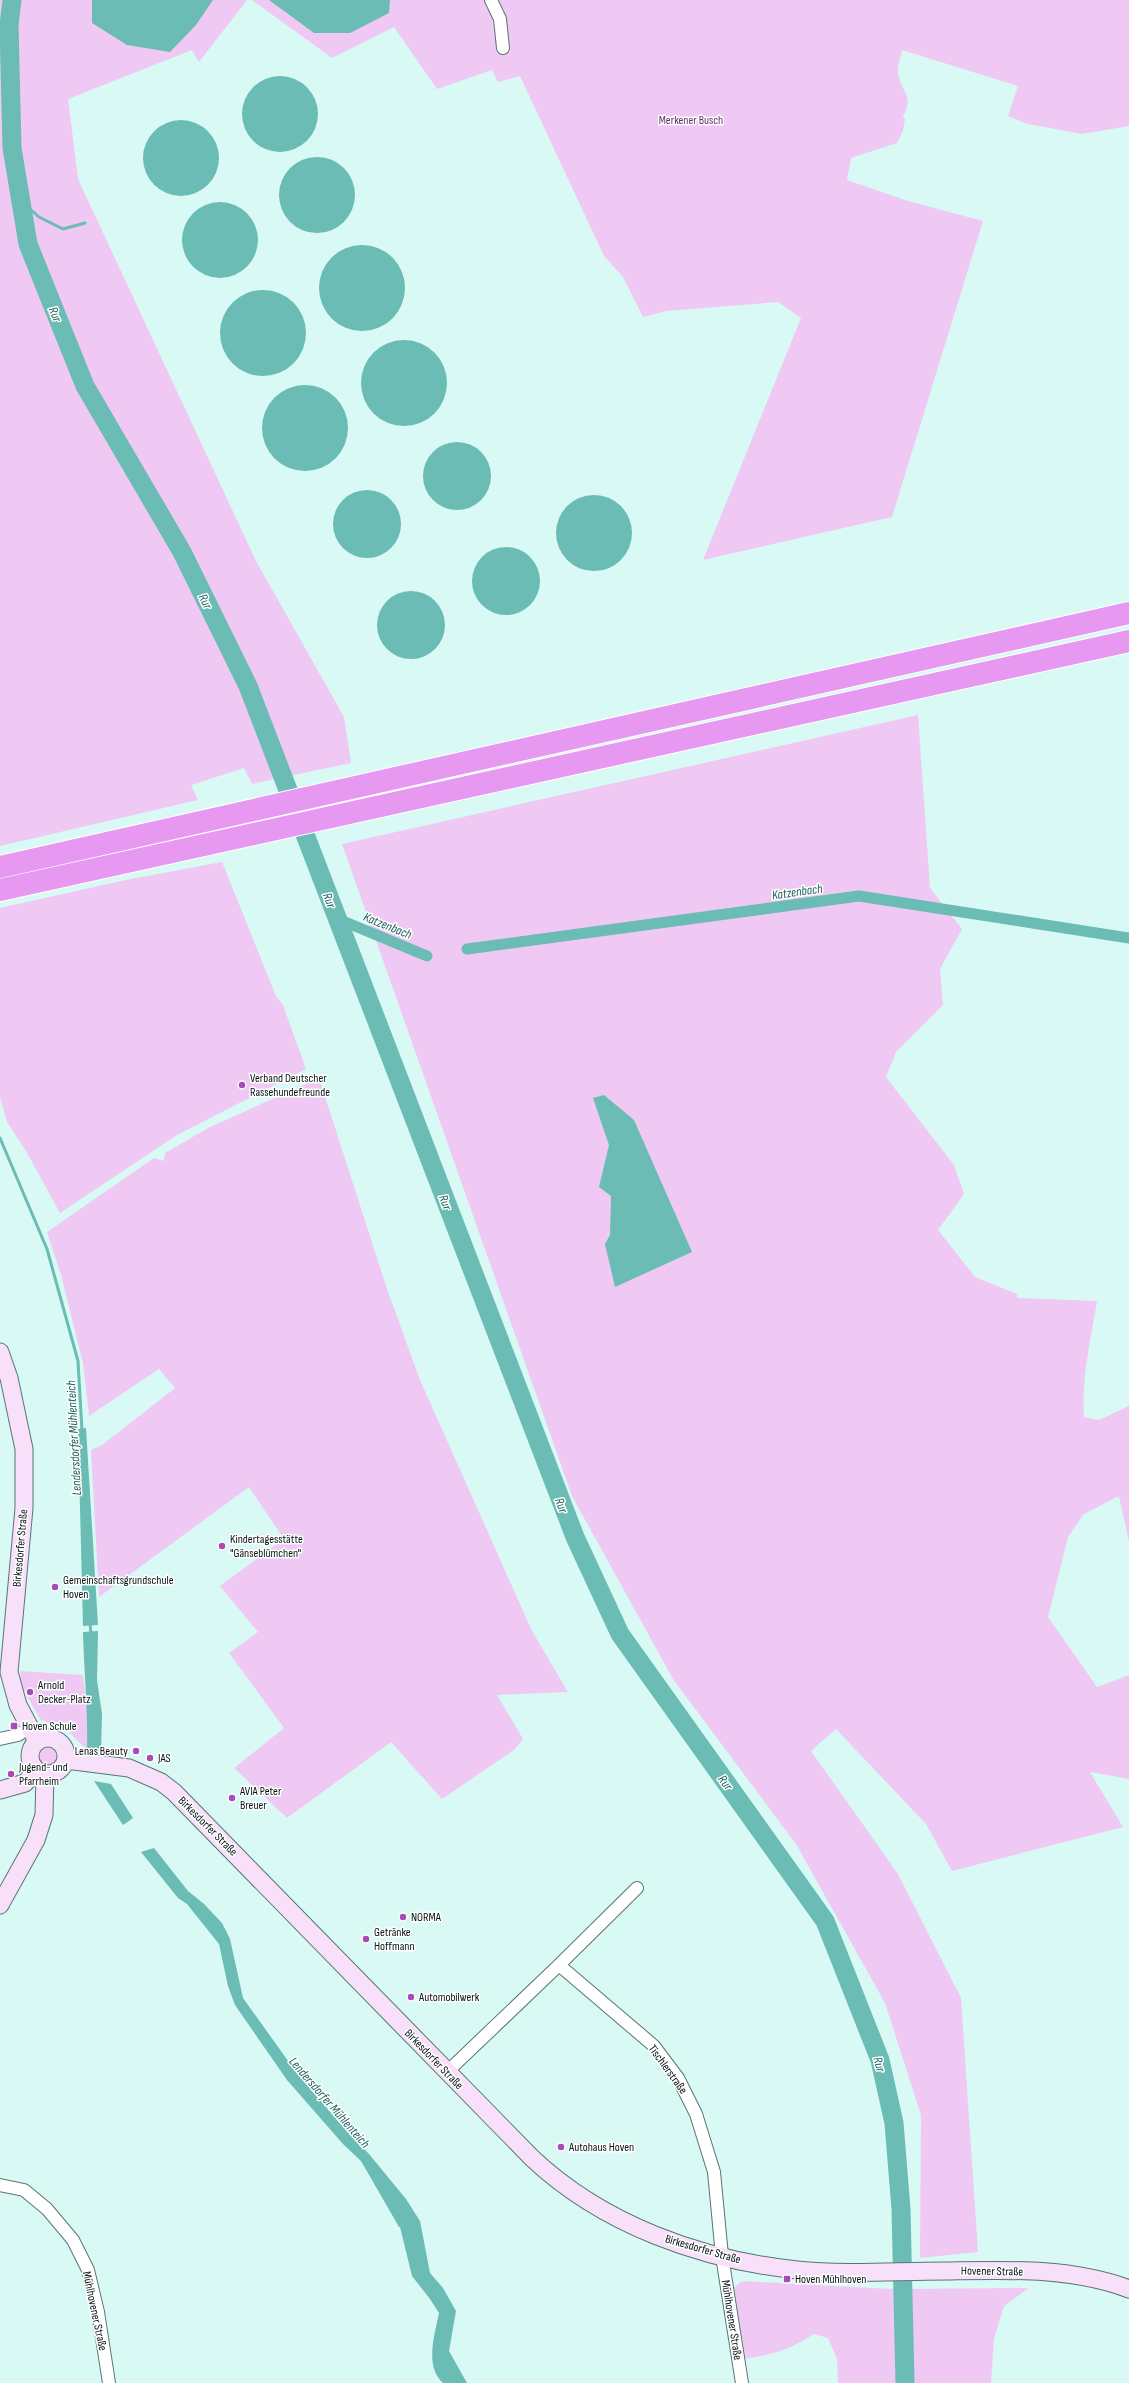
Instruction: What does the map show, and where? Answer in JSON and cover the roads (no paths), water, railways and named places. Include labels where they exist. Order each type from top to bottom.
[{"type":"highway","points":[[0,867],[1129,613]]},
{"type":"highway","points":[[0,890],[218,844],[383,806],[1129,641]]},
{"type":"main road","name":"Birkesdorfer Straße","points":[[0,1352],[4,1379],[24,1449],[24,1508],[8,1672],[18,1705],[33,1734]]},
{"type":"main road","points":[[0,1790],[25,1783],[40,1773],[56,1773],[61,1769],[66,1760],[66,1752],[59,1742],[33,1734],[33,1745],[29,1756],[32,1767],[40,1773],[44,1815],[36,1840],[0,1905]]},
{"type":"main road","name":"Birkesdorfer Straße","points":[[66,1760],[129,1768],[161,1782],[174,1792],[541,2167],[583,2198],[627,2224],[674,2242],[722,2256],[797,2270],[853,2272]]},
{"type":"main road","name":"Hovener Straße","points":[[853,2272],[984,2270],[1074,2274],[1129,2289]]},
{"type":"street","points":[[491,0],[500,19],[503,48]]},
{"type":"street","points":[[0,1739],[18,1735],[33,1734]]},
{"type":"street","points":[[447,2072],[637,1888]]},
{"type":"street","name":"Tischlerstraße","points":[[559,1965],[654,2046],[686,2092],[696,2114],[714,2172],[722,2256]]},
{"type":"street","name":"Mühlhovener Straße","points":[[0,2185],[24,2190],[48,2208],[73,2240],[90,2277],[98,2312],[109,2383]]},
{"type":"street","name":"Mühlhovener Straße","points":[[722,2256],[742,2383]]},
{"type":"water","points":[[92,0],[213,0],[196,25],[170,52],[127,45],[92,23]]},
{"type":"water","points":[[269,0],[390,0],[389,13],[350,33],[314,33]]},
{"type":"water","points":[[280,76],[295,79],[307,87],[315,99],[318,114],[315,129],[307,141],[295,149],[280,152],[265,149],[253,141],[245,129],[242,114],[245,99],[253,87],[265,79]]},
{"type":"water","points":[[181,120],[196,123],[208,131],[216,143],[219,158],[216,173],[208,185],[196,193],[181,196],[166,193],[154,185],[146,173],[143,158],[146,143],[154,131],[166,123]]},
{"type":"water","points":[[317,157],[332,160],[344,168],[352,180],[355,195],[352,210],[344,222],[332,230],[317,233],[302,230],[290,222],[282,210],[279,195],[282,180],[290,168],[302,160]]},
{"type":"water","points":[[220,202],[235,205],[247,213],[255,225],[258,240],[255,255],[247,267],[235,275],[220,278],[205,275],[193,267],[185,255],[182,240],[185,225],[193,213],[205,205]]},
{"type":"water","points":[[362,245],[378,248],[386,252],[398,264],[402,272],[405,288],[402,304],[398,312],[386,324],[378,328],[362,331],[346,328],[338,324],[326,312],[322,304],[319,288],[322,272],[326,264],[338,252],[346,248]]},
{"type":"water","points":[[263,290],[279,293],[287,297],[299,309],[303,317],[306,333],[303,349],[299,357],[287,369],[279,373],[263,376],[247,373],[239,369],[227,357],[223,349],[220,333],[223,317],[227,309],[239,297],[247,293]]},
{"type":"water","points":[[404,340],[420,343],[428,347],[440,359],[444,367],[447,383],[444,399],[440,407],[428,419],[420,423],[404,426],[388,423],[380,419],[368,407],[364,399],[361,383],[364,367],[368,359],[380,347],[388,343]]},
{"type":"water","points":[[305,385],[321,388],[329,392],[341,404],[345,412],[348,428],[345,444],[341,452],[329,464],[321,468],[305,471],[289,468],[281,464],[269,452],[265,444],[262,428],[265,412],[269,404],[281,392],[289,388]]},
{"type":"water","points":[[457,442],[470,445],[481,452],[488,463],[491,476],[488,489],[481,500],[470,507],[457,510],[444,507],[433,500],[426,489],[423,476],[426,463],[433,452],[444,445]]},
{"type":"water","points":[[367,490],[380,492],[391,500],[399,511],[401,524],[399,537],[391,548],[380,556],[367,558],[354,556],[343,548],[335,537],[333,524],[335,511],[343,500],[354,492]]},
{"type":"water","points":[[594,495],[609,498],[621,506],[629,518],[632,533],[629,548],[621,560],[609,568],[594,571],[579,568],[567,560],[559,548],[556,533],[559,518],[567,506],[579,498]]},
{"type":"water","points":[[506,547],[519,550],[530,557],[537,568],[540,581],[537,594],[530,605],[519,612],[506,615],[493,612],[482,605],[475,594],[472,581],[475,568],[482,557],[493,550]]},
{"type":"water","points":[[411,591],[424,594],[435,601],[442,612],[445,625],[442,638],[435,649],[424,656],[411,659],[398,656],[387,649],[380,638],[377,625],[380,612],[387,601],[398,594]]},
{"type":"water","points":[[604,1095],[634,1120],[692,1252],[615,1287],[605,1244],[610,1235],[611,1196],[599,1187],[609,1145],[593,1098]]},
{"type":"water","points":[[86,1428],[98,1625],[83,1626],[78,1429]]},
{"type":"water","points":[[98,1631],[97,1680],[102,1714],[101,1752],[87,1750],[83,1632]]},
{"type":"water","points":[[94,1781],[111,1784],[133,1818],[123,1825]]},
{"type":"water","points":[[154,1848],[188,1891],[204,1904],[222,1923],[230,1939],[243,1998],[296,2072],[350,2135],[369,2154],[406,2199],[420,2221],[430,2273],[443,2288],[456,2311],[449,2351],[467,2383],[443,2383],[437,2376],[432,2359],[432,2350],[439,2313],[412,2276],[400,2227],[361,2161],[343,2144],[287,2080],[235,2005],[228,1986],[219,1944],[187,1904],[178,1898],[141,1852]]},
{"type":"waterway","name":"Rur","points":[[12,0],[9,25],[12,148],[28,244],[85,386],[182,552],[248,686],[575,1537],[620,1634],[825,1921],[880,2060],[894,2123],[901,2209],[905,2383]]},
{"type":"waterway","points":[[21,201],[39,217],[63,229],[85,223]]},
{"type":"waterway","name":"Katzenbach","points":[[467,949],[859,896],[1129,938]]},
{"type":"waterway","name":"Katzenbach","points":[[338,919],[427,956]]},
{"type":"waterway","name":"Lendersdorfer Mühlenteich","points":[[0,1138],[47,1249],[78,1361],[82,1431]]},
{"type":"waterway","name":"Lendersdorfer Mühlenteich","points":[[90,1623],[91,1635]]},
{"type":"place","name":"Verband Deutscher Rassehundefreunde","points":[[242,1085]]},
{"type":"place","name":"Kindertagesstätte \"Gänseblümchen\"","points":[[222,1546]]},
{"type":"place","name":"Gemeinschaftsgrundschule Hoven","points":[[55,1587]]},
{"type":"place","name":"Arnold Decker-Platz","points":[[30,1692]]},
{"type":"place","name":"Hoven Schule","points":[[14,1726]]},
{"type":"place","name":"Lenas Beauty","points":[[136,1751]]},
{"type":"place","name":"JAS","points":[[150,1758]]},
{"type":"place","name":"Jugend- und Pfarrheim","points":[[11,1774]]},
{"type":"place","name":"AVIA Peter Breuer","points":[[232,1798]]},
{"type":"place","name":"NORMA","points":[[403,1917]]},
{"type":"place","name":"Getränke Hoffmann","points":[[366,1939]]},
{"type":"place","name":"Automobilwerk","points":[[411,1997]]},
{"type":"place","name":"Autohaus Hoven","points":[[561,2147]]},
{"type":"place","name":"Hoven Mühlhoven","points":[[787,2279]]},
{"type":"park label","name":"Merkener Busch","points":[[691,120]]}]
